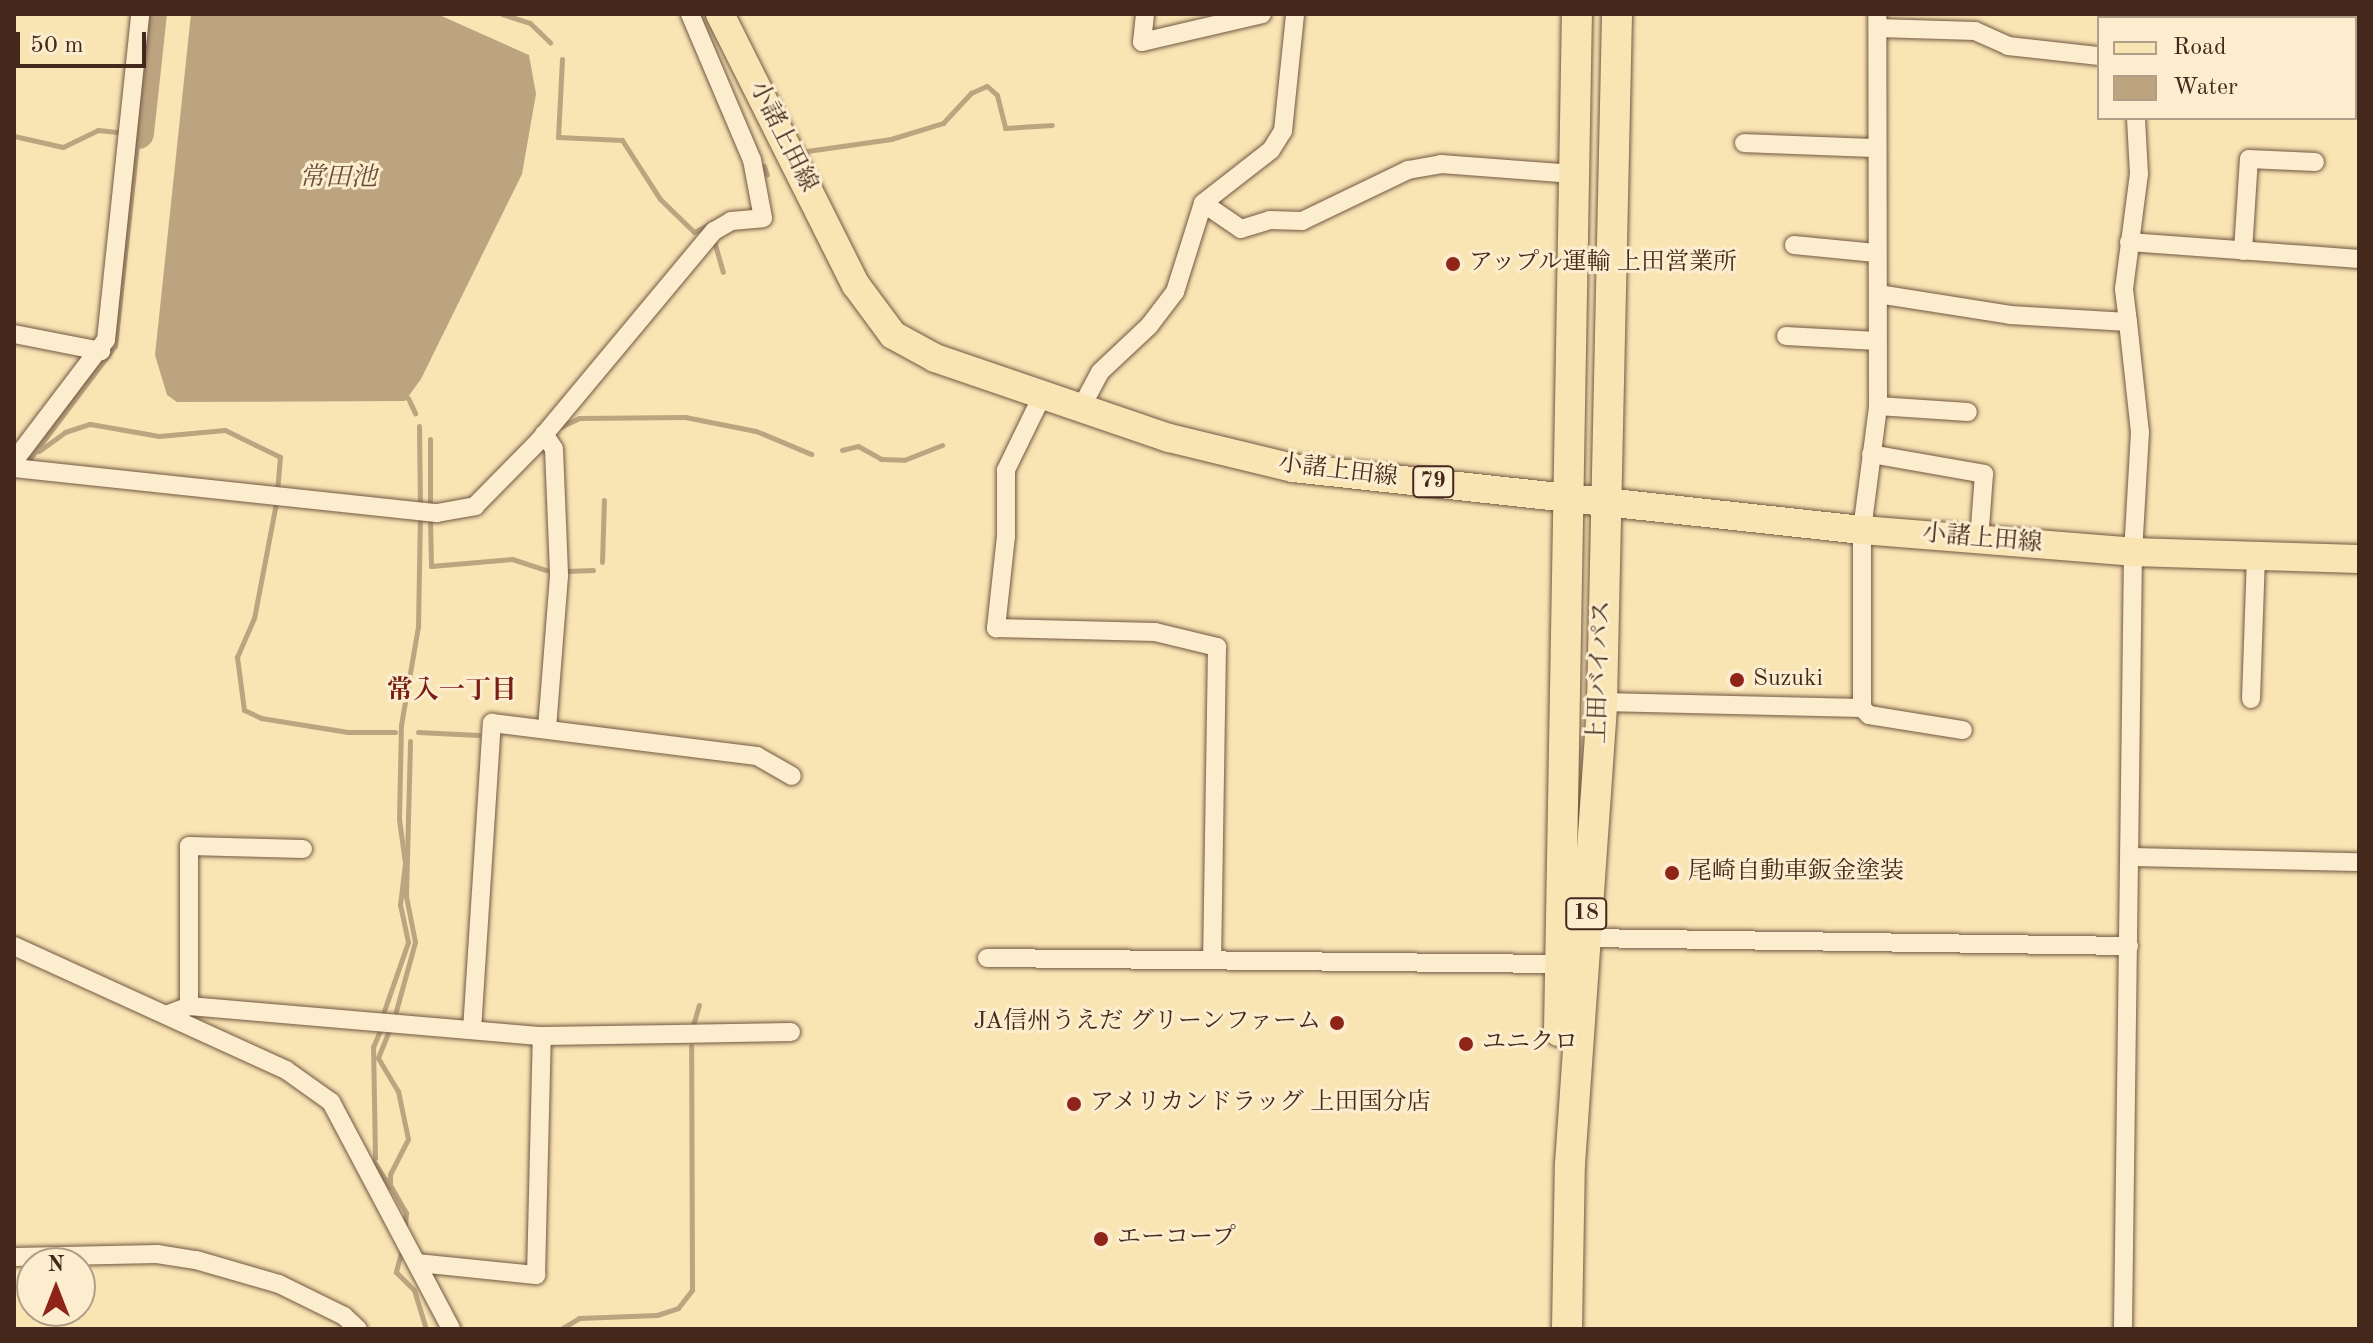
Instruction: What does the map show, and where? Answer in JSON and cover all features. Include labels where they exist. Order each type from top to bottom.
[{"type":"highway","name":"上田バイパス","points":[[1554,1329],[1577,14]]},
{"type":"highway","name":"上田バイパス","points":[[1567,1329],[1570,1164],[1602,702],[1617,14]]},
{"type":"main road","name":"小諸上田線","points":[[720,14],[875,316],[915,350],[1192,445],[1265,463],[1862,530],[2133,552],[2359,559]]},
{"type":"street","points":[[140,14],[107,333],[101,351],[18,467],[437,513],[467,509],[483,500],[544,434],[714,231],[740,219],[763,218],[752,160],[690,14]]},
{"type":"street","points":[[1145,14],[1142,42],[1262,14]]},
{"type":"street","points":[[1082,406],[1100,372],[1149,326],[1175,292],[1203,203],[1271,150],[1283,131],[1295,14]]},
{"type":"street","points":[[1862,708],[1862,530],[1878,406],[1878,21],[1975,31],[2008,46],[2097,56]]},
{"type":"street","points":[[2123,1329],[2133,552],[2140,432],[2124,289],[2139,174],[2136,120]]},
{"type":"street","points":[[1744,143],[1877,148]]},
{"type":"street","points":[[2243,251],[2249,159],[2315,162]]},
{"type":"street","points":[[1203,203],[1241,229],[1270,220],[1302,221],[1408,170],[1441,164],[1574,174]]},
{"type":"street","points":[[2129,242],[2359,259]]},
{"type":"street","points":[[1794,245],[1876,253]]},
{"type":"street","points":[[1878,294],[2010,315],[2128,322]]},
{"type":"street","points":[[14,334],[101,351]]},
{"type":"street","points":[[1786,336],[1877,341]]},
{"type":"street","points":[[1043,394],[1006,470],[1006,536],[996,628],[1155,632],[1217,647],[1212,958]]},
{"type":"street","points":[[1878,406],[1968,412]]},
{"type":"street","points":[[544,434],[553,445],[559,576],[547,727]]},
{"type":"street","points":[[1871,454],[1984,474],[1979,540]]},
{"type":"street","points":[[2251,699],[2256,555]]},
{"type":"street","points":[[1602,702],[1862,708],[1869,715],[1963,730]]},
{"type":"street","points":[[472,1030],[492,723],[547,727],[757,756],[792,776]]},
{"type":"street","points":[[189,1006],[189,846],[303,849]]},
{"type":"street","points":[[2131,857],[2359,862]]},
{"type":"street","points":[[1584,938],[2129,946]]},
{"type":"street","points":[[14,946],[286,1070],[331,1102],[451,1329]]},
{"type":"street","points":[[987,958],[1560,964]]},
{"type":"street","points":[[166,1015],[189,1006],[542,1036],[791,1032]]},
{"type":"street","points":[[418,1263],[536,1275],[542,1036]]},
{"type":"street","points":[[14,1257],[157,1254],[196,1260],[279,1284],[344,1316],[358,1329]]},
{"type":"water","name":"常田池","points":[[191,14],[437,14],[529,55],[536,94],[522,174],[421,379],[405,401],[177,402],[167,395],[155,355]]},
{"type":"waterway","points":[[138,133],[151,14]]},
{"type":"waterway","points":[[502,14],[530,23],[550,42]]},
{"type":"waterway","points":[[562,59],[558,137],[622,140],[660,199],[694,232],[727,215]]},
{"type":"waterway","points":[[804,160],[807,151],[891,139],[943,123],[971,93],[987,86],[997,95],[1005,128],[1052,125]]},
{"type":"waterway","points":[[14,136],[63,147],[98,130],[117,132]]},
{"type":"waterway","points":[[26,464],[115,346],[138,133]]},
{"type":"waterway","points":[[764,166],[767,175]]},
{"type":"waterway","points":[[714,241],[723,272]]},
{"type":"waterway","points":[[408,398],[415,413]]},
{"type":"waterway","points":[[560,427],[579,418],[685,417],[756,431],[811,454]]},
{"type":"waterway","points":[[39,451],[65,432],[90,424],[159,436],[225,430],[280,457],[277,491]]},
{"type":"waterway","points":[[419,426],[420,506]]},
{"type":"waterway","points":[[430,439],[430,507]]},
{"type":"waterway","points":[[842,450],[858,446],[881,459],[904,460],[942,445]]},
{"type":"waterway","points":[[602,562],[604,500]]},
{"type":"waterway","points":[[276,503],[254,618],[237,657],[244,710],[261,718],[348,732],[395,732]]},
{"type":"waterway","points":[[384,1011],[408,942],[400,905],[405,863],[399,819],[401,725],[418,627],[420,515]]},
{"type":"waterway","points":[[430,517],[431,566],[512,559],[546,570]]},
{"type":"waterway","points":[[566,571],[593,570]]},
{"type":"waterway","points":[[418,732],[478,735]]},
{"type":"waterway","points":[[396,1011],[415,942],[406,896],[410,741]]},
{"type":"waterway","points":[[692,1029],[699,1005]]},
{"type":"waterway","points":[[375,1158],[373,1047],[382,1026]]},
{"type":"waterway","points":[[390,1028],[378,1058],[398,1091],[408,1139],[390,1174],[390,1185],[406,1213],[405,1225]]},
{"type":"waterway","points":[[561,1329],[579,1318],[657,1315],[678,1308],[692,1290],[691,1046]]},
{"type":"waterway","points":[[374,1162],[390,1187]]},
{"type":"waterway","points":[[402,1249],[396,1272],[414,1290],[426,1329]]},
{"type":"place","name":"アップル運輸 上田営業所","points":[[1453,264]]},
{"type":"place","name":"Suzuki","points":[[1737,680]]},
{"type":"place","name":"尾崎自動車鈑金塗装","points":[[1672,873]]},
{"type":"place","name":"JA信州うえだ グリーンファーム","points":[[1337,1023]]},
{"type":"place","name":"ユニクロ","points":[[1466,1044]]},
{"type":"place","name":"アメリカンドラッグ 上田国分店","points":[[1074,1104]]},
{"type":"place","name":"エーコープ","points":[[1101,1239]]},
{"type":"district","name":"常入一丁目","points":[[452,692]]}]
